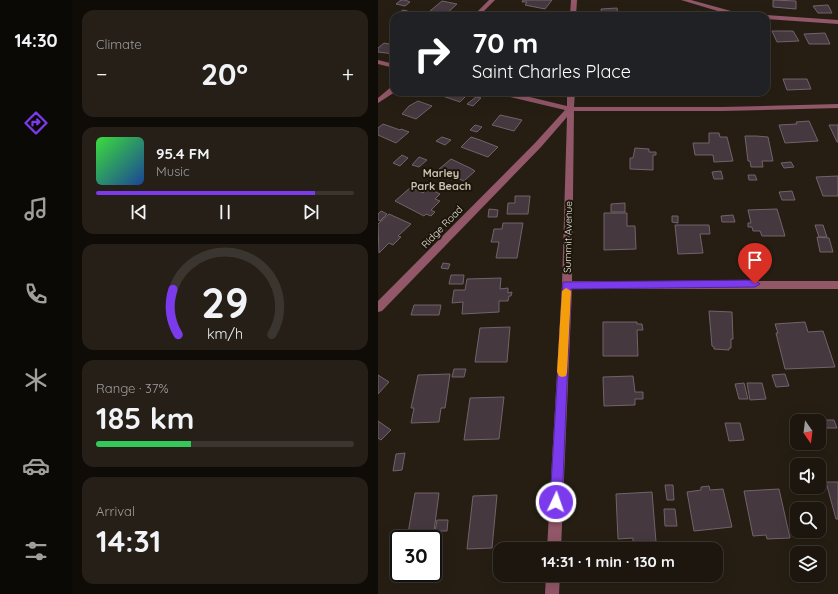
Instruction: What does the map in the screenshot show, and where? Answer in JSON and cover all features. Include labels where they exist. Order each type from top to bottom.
[{"type":"street","points":[[480,12],[492,0]]},
{"type":"street","points":[[573,12],[574,0]]},
{"type":"street","points":[[684,0],[727,12]]},
{"type":"street","points":[[770,17],[838,22]]},
{"type":"street","points":[[378,62],[390,65]]},
{"type":"street","points":[[378,101],[390,92]]},
{"type":"street","points":[[516,96],[570,109],[722,109],[838,106]]},
{"type":"street","name":"Summit Avenue","points":[[554,542],[567,285],[571,96]]},
{"type":"street","name":"Ridge Road","points":[[378,308],[532,151],[570,109]]},
{"type":"street","points":[[567,285],[838,285]]},
{"type":"street","points":[[552,594],[553,582]]},
{"type":"building","points":[[401,0],[410,2],[405,6],[396,4]]},
{"type":"building","points":[[523,0],[552,0],[545,9],[525,5],[527,2],[522,2]]},
{"type":"building","points":[[773,0],[796,1],[796,9],[773,7]]},
{"type":"building","points":[[442,1],[457,4],[448,12],[430,11]]},
{"type":"building","points":[[828,5],[832,13],[818,13],[813,6]]},
{"type":"building","points":[[617,8],[618,12],[601,12],[601,9]]},
{"type":"building","points":[[403,10],[411,12],[400,12]]},
{"type":"building","points":[[772,31],[793,31],[799,41],[777,42]]},
{"type":"building","points":[[825,33],[830,44],[809,44],[804,34]]},
{"type":"building","points":[[384,43],[390,44],[390,54],[378,52],[378,48]]},
{"type":"building","points":[[783,79],[807,79],[811,89],[787,90]]},
{"type":"building","points":[[443,96],[466,96],[460,102]]},
{"type":"building","points":[[476,97],[481,98],[473,106],[467,104]]},
{"type":"building","points":[[418,101],[432,106],[416,119],[402,114],[409,106]]},
{"type":"building","points":[[500,115],[522,120],[514,131],[492,125]]},
{"type":"building","points":[[809,121],[818,141],[785,143],[779,125],[797,124],[796,122]]},
{"type":"building","points":[[383,124],[409,132],[396,143],[378,135],[378,128]]},
{"type":"building","points":[[475,125],[482,127],[477,132],[470,130]]},
{"type":"building","points":[[829,125],[838,125],[838,142],[837,142]]},
{"type":"building","points":[[709,133],[719,133],[720,137],[727,137],[733,161],[714,162],[713,155],[695,155],[693,143],[709,143]]},
{"type":"building","points":[[745,136],[768,137],[773,161],[762,161],[763,167],[751,167],[750,161],[748,161]]},
{"type":"building","points":[[442,137],[451,140],[445,145],[436,141]]},
{"type":"building","points":[[471,137],[498,147],[488,157],[461,147]]},
{"type":"building","points":[[635,148],[649,149],[649,152],[656,152],[656,155],[653,155],[653,170],[630,169],[630,158],[633,158]]},
{"type":"building","points":[[402,155],[408,158],[400,166],[393,163]]},
{"type":"building","points":[[419,157],[427,160],[419,167],[412,165]]},
{"type":"building","points":[[451,159],[475,171],[464,181],[438,170]]},
{"type":"building","points":[[791,162],[794,167],[784,168],[781,163]]},
{"type":"building","points":[[721,171],[723,179],[714,179],[712,172]]},
{"type":"building","points":[[748,175],[755,175],[757,180],[749,180]]},
{"type":"building","points":[[838,176],[838,196],[823,196],[816,177]]},
{"type":"building","points":[[411,187],[423,193],[428,188],[440,194],[435,199],[440,201],[431,210],[435,212],[431,216],[426,214],[424,216],[395,201]]},
{"type":"building","points":[[792,191],[795,200],[782,200],[779,192]]},
{"type":"building","points":[[515,196],[530,196],[528,214],[507,214],[508,203],[515,203]]},
{"type":"building","points":[[625,203],[625,212],[611,212],[611,204]]},
{"type":"building","points":[[489,209],[498,210],[497,217],[488,217]]},
{"type":"building","points":[[777,209],[785,236],[762,236],[760,231],[753,231],[752,227],[748,227],[748,223],[751,223],[748,210]]},
{"type":"building","points":[[381,211],[387,214],[380,221],[378,220],[378,214]]},
{"type":"building","points":[[604,213],[627,213],[627,226],[635,226],[636,249],[604,250]]},
{"type":"building","points":[[389,214],[411,224],[398,236],[401,237],[393,245],[389,243],[379,253],[378,224]]},
{"type":"building","points":[[733,215],[735,222],[722,222],[721,216]]},
{"type":"building","points":[[672,216],[678,216],[678,223],[672,222]]},
{"type":"building","points":[[503,223],[523,223],[517,258],[496,258],[499,242],[491,242],[494,229],[502,229]]},
{"type":"building","points":[[675,225],[709,225],[710,234],[700,234],[703,253],[678,254]]},
{"type":"building","points":[[815,225],[823,225],[827,237],[819,237]]},
{"type":"building","points":[[817,237],[829,238],[833,252],[820,252]]},
{"type":"building","points":[[443,263],[450,264],[448,269],[441,268]]},
{"type":"building","points":[[451,275],[464,275],[463,284],[449,284]]},
{"type":"building","points":[[501,278],[500,289],[508,288],[508,293],[512,292],[508,301],[499,301],[499,312],[462,314],[463,302],[452,303],[454,290],[465,290],[467,279]]},
{"type":"building","points":[[414,305],[441,305],[439,315],[411,315]]},
{"type":"building","points":[[709,311],[732,312],[733,339],[731,339],[731,348],[729,348],[729,350],[714,349],[712,346]]},
{"type":"building","points":[[603,322],[637,322],[637,324],[642,324],[643,330],[637,330],[638,356],[603,356]]},
{"type":"building","points":[[805,322],[808,332],[823,331],[835,367],[785,369],[775,324]]},
{"type":"building","points":[[510,327],[507,362],[475,362],[480,328]]},
{"type":"building","points":[[454,369],[466,369],[464,377],[452,377]]},
{"type":"building","points":[[450,374],[445,408],[441,408],[439,422],[411,423],[414,408],[411,408],[418,375]]},
{"type":"building","points":[[785,374],[789,386],[776,387],[772,375]]},
{"type":"building","points":[[378,375],[389,382],[378,394]]},
{"type":"building","points":[[633,376],[635,392],[643,392],[643,399],[635,399],[635,405],[604,406],[603,377]]},
{"type":"building","points":[[744,383],[748,399],[739,399],[735,384]]},
{"type":"building","points":[[747,383],[762,383],[766,399],[750,400]]},
{"type":"building","points":[[504,397],[499,439],[464,440],[470,398]]},
{"type":"building","points":[[826,420],[834,420],[837,428],[827,428]]},
{"type":"building","points":[[378,421],[391,430],[381,440],[378,438]]},
{"type":"building","points":[[725,423],[740,423],[744,440],[729,441]]},
{"type":"building","points":[[405,453],[402,470],[393,471],[396,454]]},
{"type":"building","points":[[826,482],[838,482],[838,519],[836,519]]},
{"type":"building","points":[[665,485],[673,485],[674,500],[667,500]]},
{"type":"building","points":[[709,486],[710,490],[723,489],[732,527],[694,531],[687,492],[701,490],[701,487]]},
{"type":"building","points":[[779,489],[790,538],[767,539],[766,535],[753,536],[744,491]]},
{"type":"building","points":[[652,492],[656,542],[633,542],[633,538],[618,539],[616,494]]},
{"type":"building","points":[[415,493],[439,493],[434,530],[409,530]]},
{"type":"building","points":[[497,495],[492,548],[467,549],[473,496]]},
{"type":"building","points":[[664,509],[675,509],[677,526],[665,526]]},
{"type":"building","points":[[437,520],[448,520],[447,531],[435,530]]},
{"type":"slow traffic","points":[[562,372],[566,291]]},
{"type":"district","name":"Marley Park Beach","points":[[441,179]]},
{"type":"route","points":[[556,502],[567,285],[755,284]]}]
